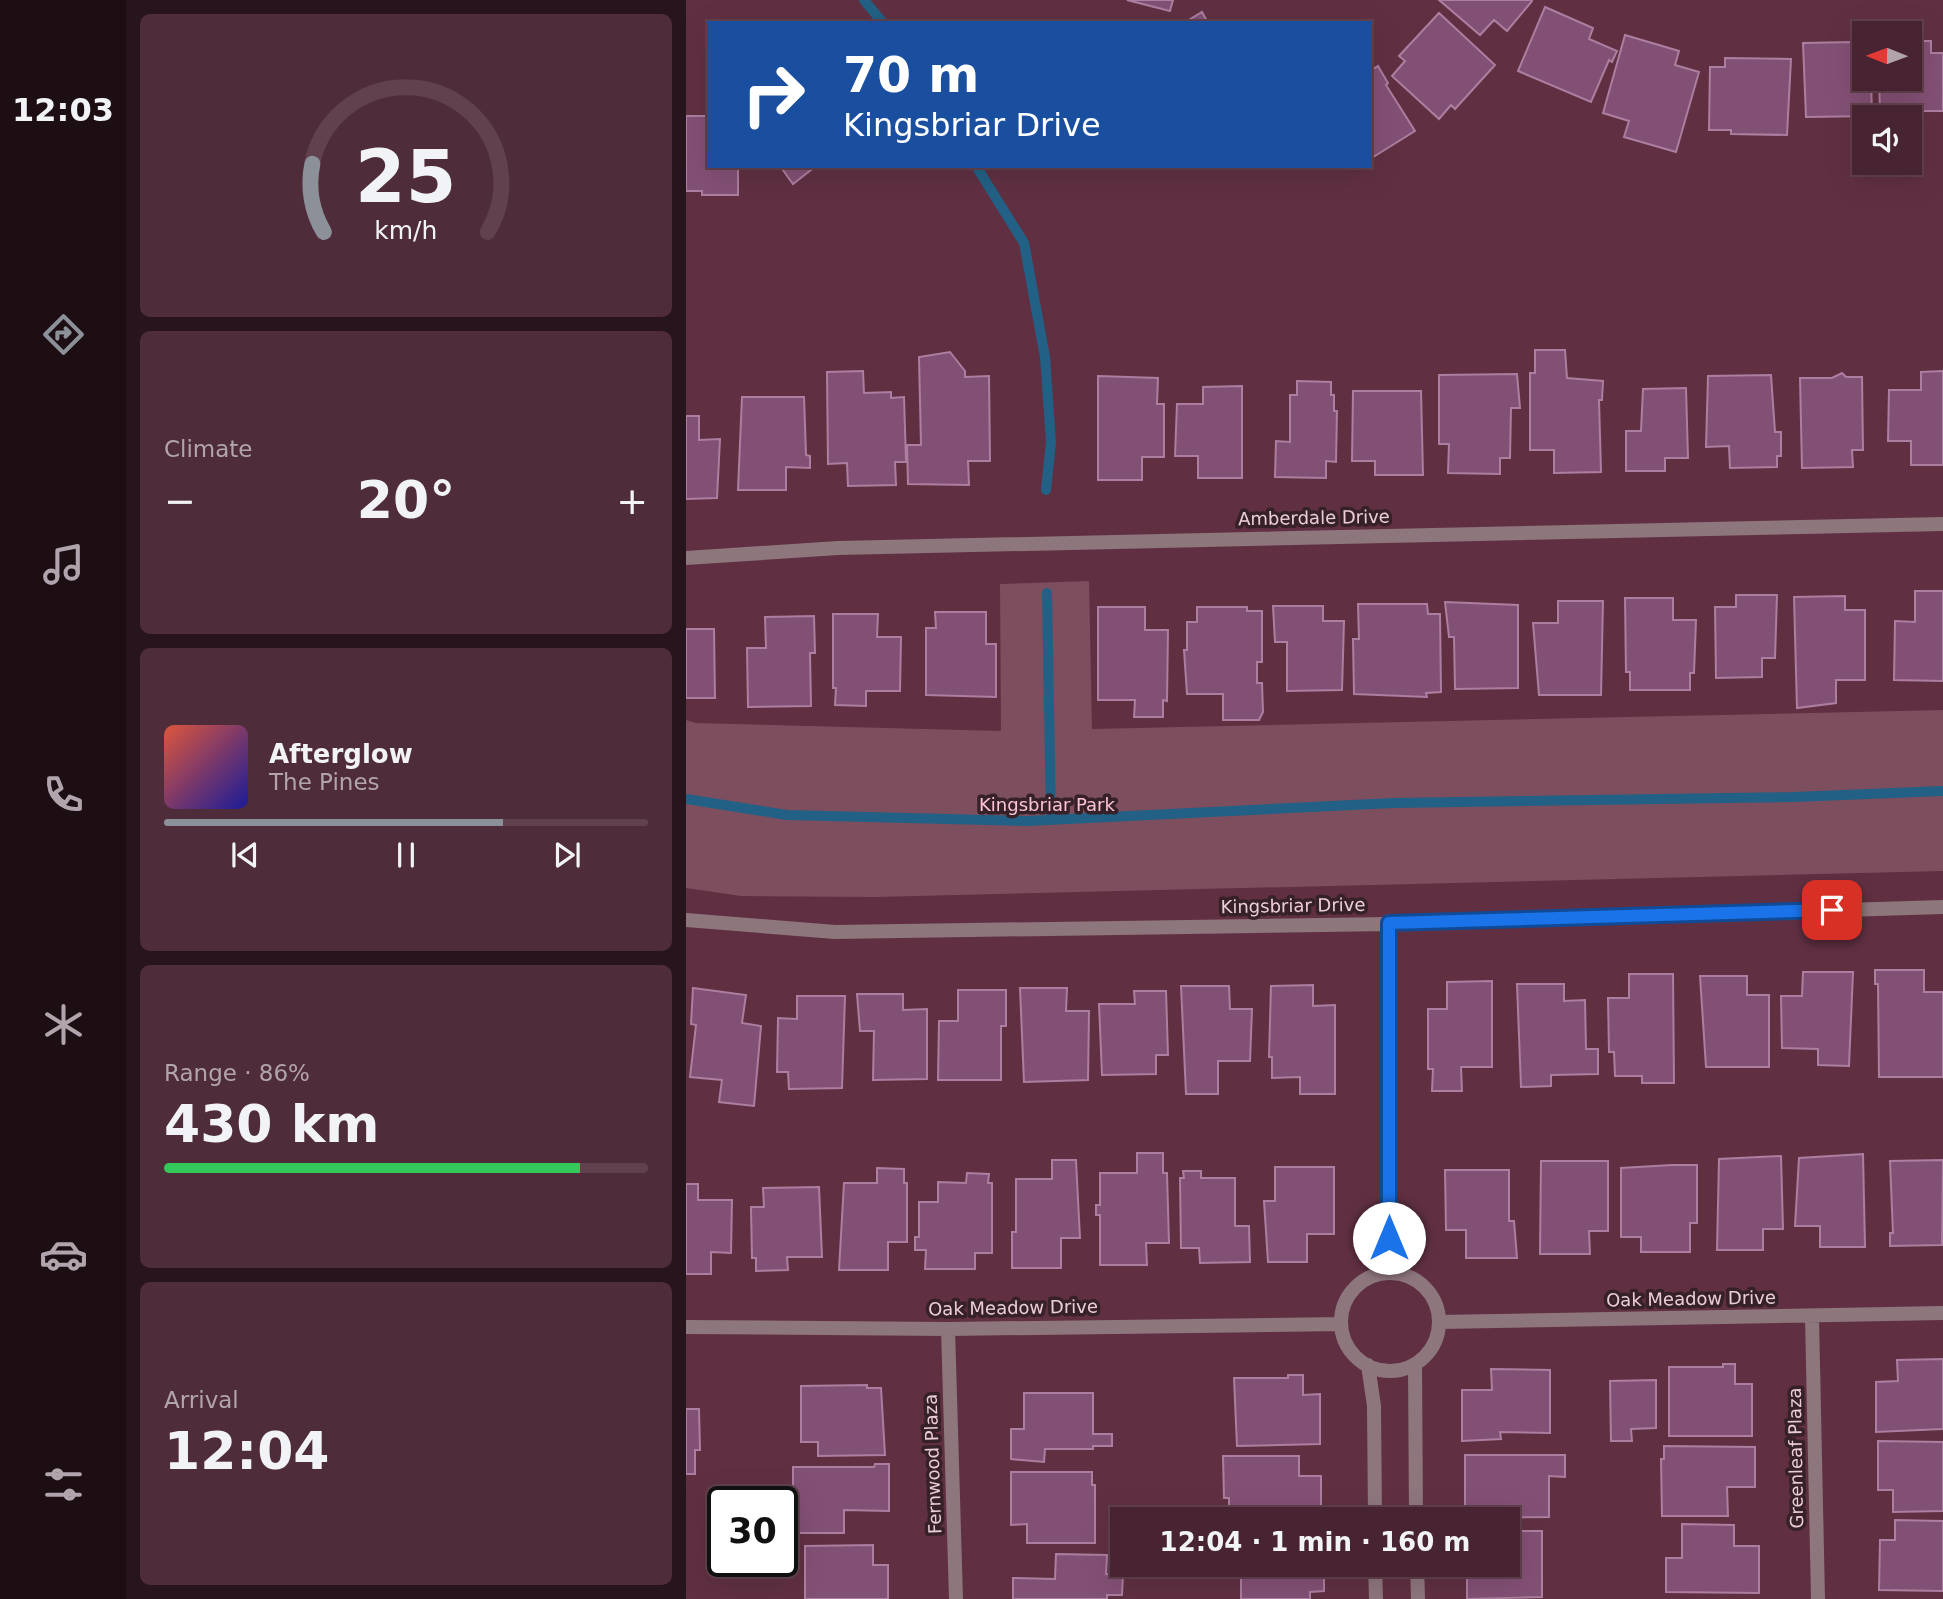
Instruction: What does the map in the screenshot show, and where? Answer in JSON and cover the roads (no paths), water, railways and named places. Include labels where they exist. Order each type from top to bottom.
[{"type":"street","name":"Amberdale Drive","points":[[686,558],[838,548],[1943,524]]},
{"type":"street","name":"Kingsbriar Drive","points":[[686,919],[835,932],[1389,923],[1943,907]]},
{"type":"street","points":[[1389,923],[1390,1273]]},
{"type":"street","points":[[1390,1273],[1407,1276],[1423,1286],[1434,1302],[1439,1322],[1431,1348],[1415,1364],[1401,1370],[1382,1370],[1368,1365],[1350,1350],[1341,1324],[1344,1304],[1354,1288],[1370,1277],[1390,1273]]},
{"type":"street","name":"Oak Meadow Drive","points":[[1439,1322],[1812,1317],[1943,1312]]},
{"type":"street","name":"Greenleaf Plaza","points":[[1812,1317],[1818,1599]]},
{"type":"street","name":"Oak Meadow Drive","points":[[686,1327],[948,1329],[1341,1324]]},
{"type":"street","name":"Fernwood Plaza","points":[[948,1329],[956,1599]]},
{"type":"street","points":[[1415,1364],[1416,1507]]},
{"type":"street","points":[[1368,1365],[1374,1406],[1375,1507]]},
{"type":"street","points":[[1375,1577],[1376,1599]]},
{"type":"street","points":[[1402,1599],[1418,1599],[1417,1577]]},
{"type":"waterway","points":[[864,0],[881,21]]},
{"type":"waterway","points":[[977,168],[1024,243],[1045,357],[1051,442],[1046,490]]},
{"type":"waterway","points":[[1047,593],[1051,820]]},
{"type":"waterway","points":[[686,799],[787,815],[1027,821],[1393,803],[1794,797],[1943,791]]},
{"type":"park label","name":"Kingsbriar Park","points":[[1047,805]]}]
